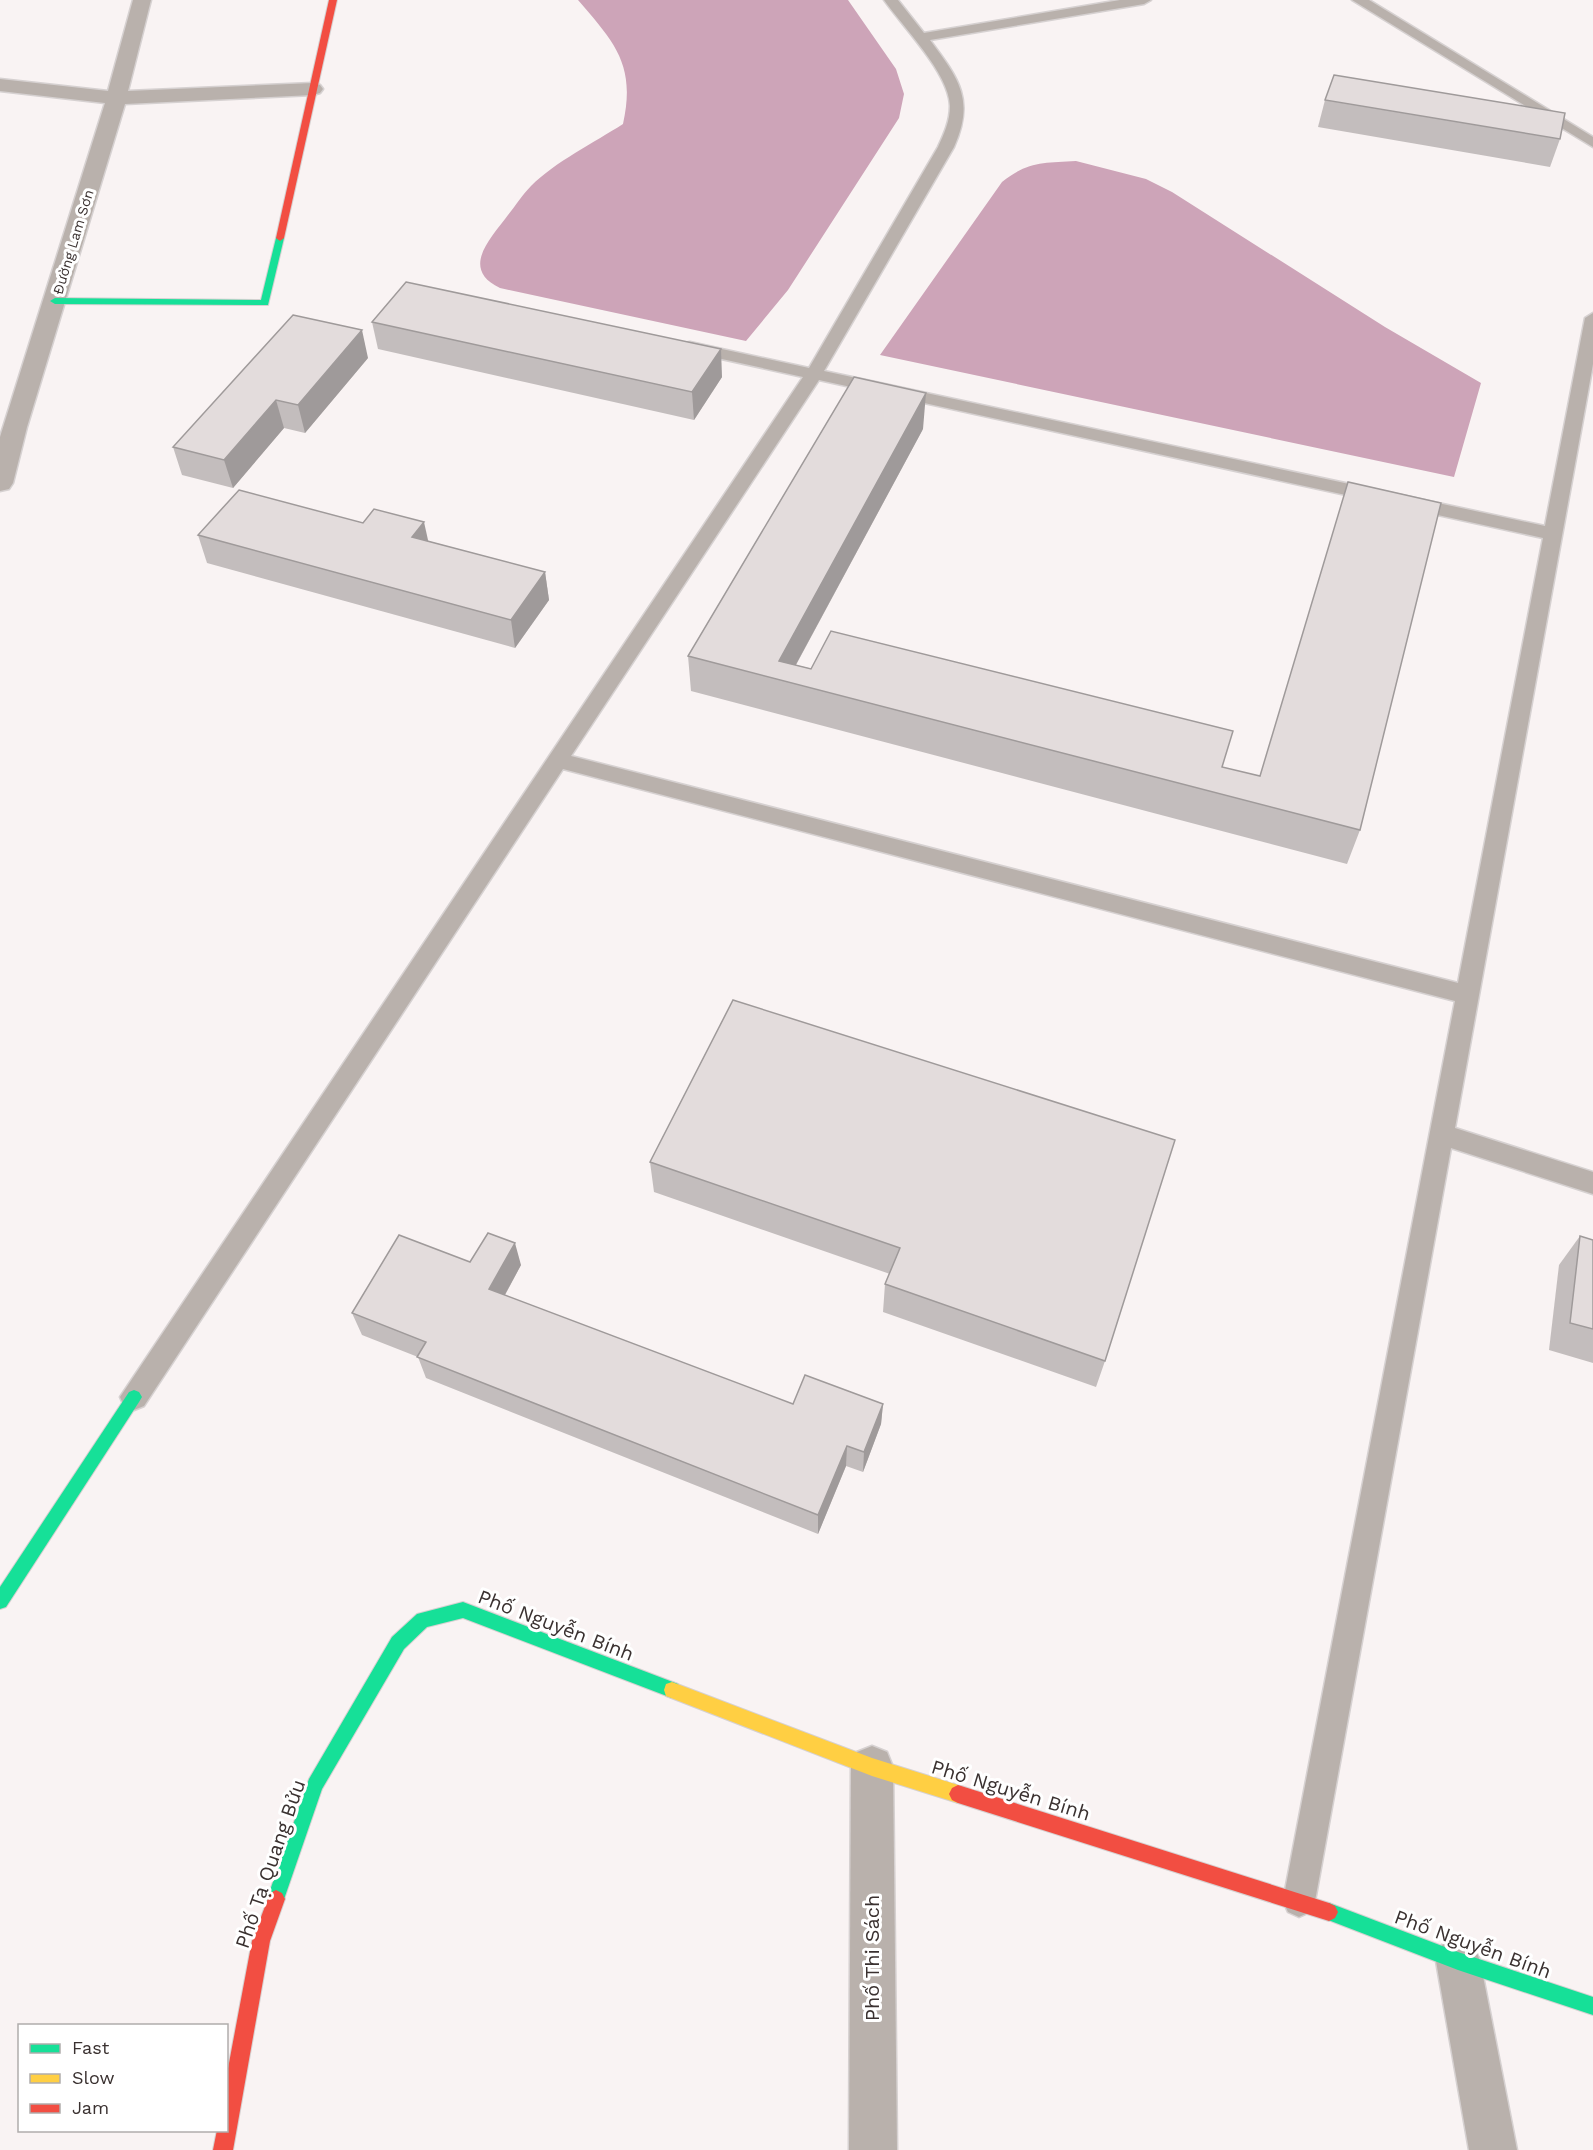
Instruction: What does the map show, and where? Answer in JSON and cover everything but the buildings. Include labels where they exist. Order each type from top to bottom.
[{"type":"street","name":"Đường Lam Sơn","points":[[0,483],[117,98],[142,0]]},
{"type":"street","points":[[55,300],[265,303],[333,0]]},
{"type":"street","points":[[0,85],[117,98],[313,89]]},
{"type":"street","points":[[0,1601],[134,1397]]},
{"type":"street","name":"Phố Nguyễn Bính","points":[[423,1620],[463,1610],[872,1767],[1299,1901],[1458,1960],[1593,2006]]},
{"type":"street","name":"Phố Tạ Quang Bửu","points":[[228,2122],[261,1941],[315,1785],[398,1643],[423,1620]]},
{"type":"street","name":"Phố Thi Sách","points":[[872,1767],[873,2150]]},
{"type":"street","points":[[1458,1960],[1493,2150]]},
{"type":"street","name":"Phố Tạ Quang Bửu","points":[[223,2150],[226,2132]]},
{"type":"lane","points":[[134,1397],[814,375],[946,147],[954,128],[957,102],[949,77],[891,0]]},
{"type":"lane","points":[[919,38],[1143,0]]},
{"type":"lane","points":[[1359,0],[1593,143]]},
{"type":"lane","points":[[1299,1901],[1593,318]]},
{"type":"lane","points":[[678,344],[1552,534]]},
{"type":"lane","points":[[558,760],[1468,995]]},
{"type":"lane","points":[[1441,1134],[1593,1183]]},
{"type":"shaded area","points":[[578,0],[848,0],[896,69],[904,94],[899,118],[788,290],[746,341],[500,288],[488,280],[482,272],[480,263],[487,244],[531,186],[563,161],[623,124],[627,86],[619,56],[602,29]]},
{"type":"shaded area","points":[[1076,161],[1146,179],[1172,192],[1385,327],[1481,383],[1454,477],[880,355],[1002,182],[1020,170],[1037,164]]},
{"type":"traffic: fast","points":[[55,301],[265,303],[280,238]]},
{"type":"traffic: fast","points":[[0,1601],[134,1397]]},
{"type":"traffic: fast","points":[[276,1899],[315,1785],[398,1643],[423,1620],[463,1610],[672,1690]]},
{"type":"traffic: fast","points":[[1329,1912],[1458,1961],[1593,2006]]},
{"type":"traffic: slow","points":[[672,1690],[872,1767],[958,1794]]},
{"type":"traffic: jam","points":[[280,238],[333,0]]},
{"type":"traffic: jam","points":[[958,1794],[1329,1912]]},
{"type":"traffic: jam","points":[[228,2122],[261,1941],[276,1899]]},
{"type":"traffic: jam","points":[[223,2150],[226,2132]]}]
